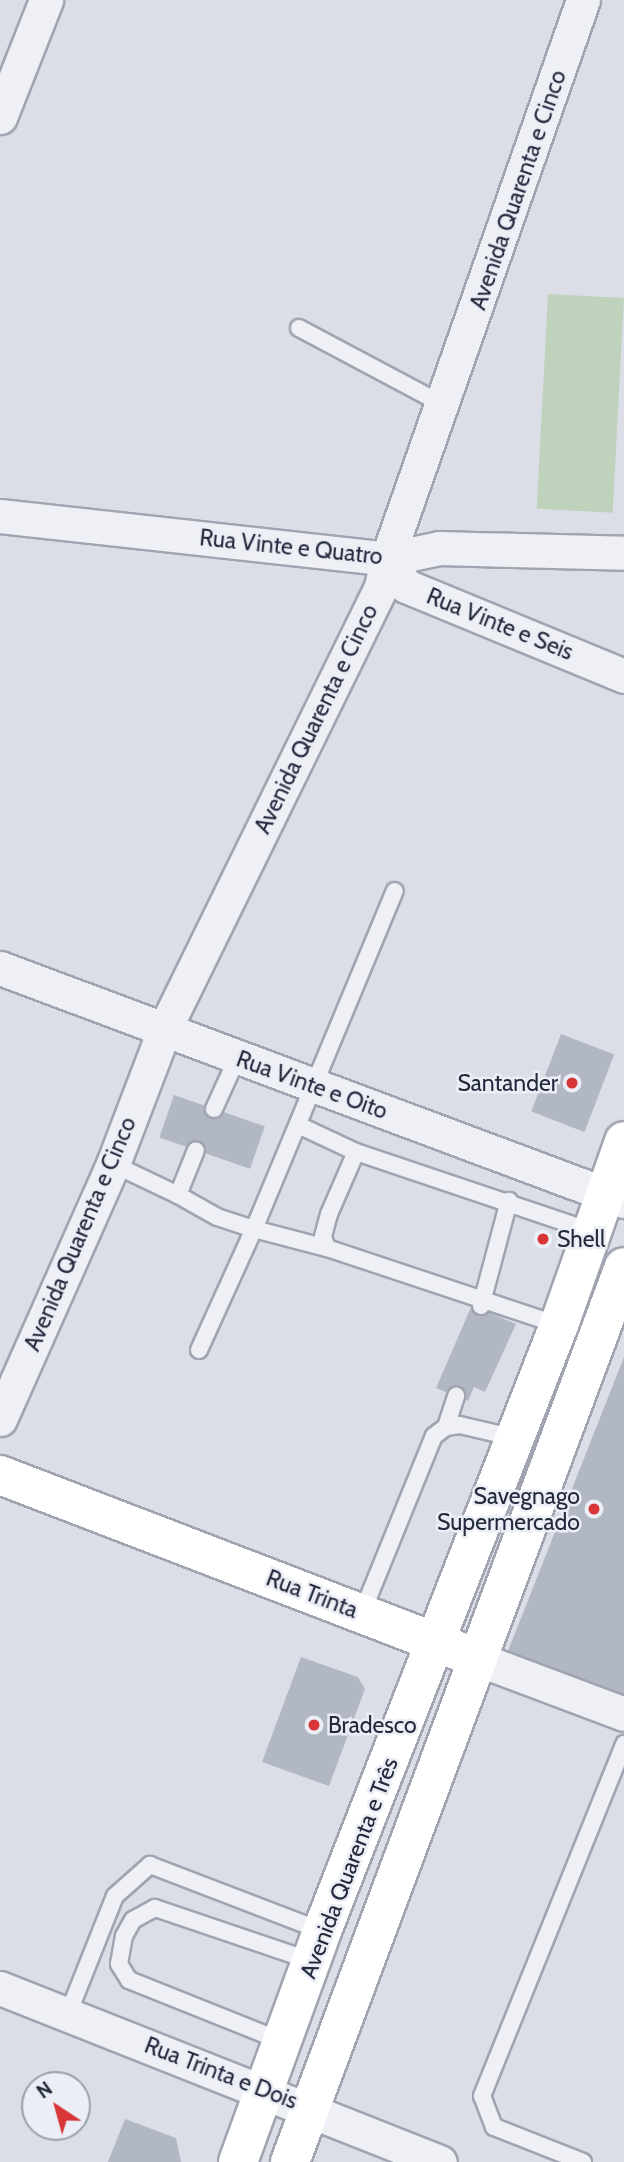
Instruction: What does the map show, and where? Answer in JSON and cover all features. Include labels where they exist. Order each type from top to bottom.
[{"type":"main road","name":"Avenida Quarenta e Três","points":[[238,2162],[285,2042],[317,1946],[559,1325],[591,1231],[614,1197],[624,1141]]},
{"type":"main road","name":"Avenida Quarenta e Três","points":[[290,2162],[624,1267]]},
{"type":"main road","name":"Rua Trinta","points":[[0,1475],[478,1658]]},
{"type":"street","points":[[0,117],[47,0]]},
{"type":"street","name":"Avenida Quarenta e Cinco","points":[[0,1419],[113,1164],[165,1028],[381,587],[387,559],[444,405],[583,0]]},
{"type":"street","name":"Rua Vinte e Quatro","points":[[0,516],[387,559],[439,548],[469,551],[624,553]]},
{"type":"street","points":[[460,605],[453,578],[458,562],[469,551]]},
{"type":"street","name":"Rua Vinte e Seis","points":[[387,559],[406,586],[460,605],[624,676]]},
{"type":"street","name":"Rua Vinte e Oito","points":[[0,968],[614,1197]]},
{"type":"street","name":"Rua Trinta","points":[[478,1658],[624,1714]]},
{"type":"street","name":"Rua Trinta e Dois","points":[[0,1988],[440,2162]]},
{"type":"lane","points":[[299,328],[444,405]]},
{"type":"lane","points":[[199,1350],[254,1229],[395,891]]},
{"type":"lane","points":[[214,1109],[237,1058]]},
{"type":"lane","points":[[298,1125],[356,1152],[509,1201],[591,1231]]},
{"type":"lane","points":[[178,1195],[196,1150]]},
{"type":"lane","points":[[327,1248],[323,1237],[329,1214],[356,1152]]},
{"type":"lane","points":[[113,1164],[217,1217],[327,1248],[481,1303],[559,1325]]},
{"type":"lane","points":[[481,1303],[509,1201]]},
{"type":"lane","points":[[362,1614],[434,1436],[446,1426],[456,1396]]},
{"type":"lane","points":[[446,1426],[460,1425],[516,1438]]},
{"type":"lane","points":[[583,2162],[494,2127],[482,2096],[624,1744]]},
{"type":"lane","points":[[68,2014],[115,1896],[150,1865],[317,1946]]},
{"type":"lane","points":[[285,2042],[129,1980],[119,1964],[124,1936],[133,1920],[155,1908],[317,1946]]},
{"type":"green space","points":[[548,294],[624,298],[613,513],[537,509]]},
{"type":"building","name":"Santander","points":[[561,1034],[614,1054],[584,1132],[531,1111]]},
{"type":"building","points":[[174,1095],[265,1126],[250,1169],[159,1138]]},
{"type":"building","points":[[472,1305],[516,1324],[485,1392],[474,1387],[468,1401],[436,1388]]},
{"type":"building","name":"Savegnago Supermercado","points":[[624,1357],[624,1701],[506,1656]]},
{"type":"building","name":"Bradesco","points":[[301,1657],[358,1677],[365,1689],[329,1786],[262,1762]]},
{"type":"building","points":[[125,2119],[176,2138],[181,2162],[108,2162]]},
{"type":"place","name":"Santander","points":[[572,1083]]},
{"type":"place","name":"Shell","points":[[543,1239]]},
{"type":"place","name":"Savegnago Supermercado","points":[[594,1509]]},
{"type":"place","name":"Bradesco","points":[[314,1725]]}]
